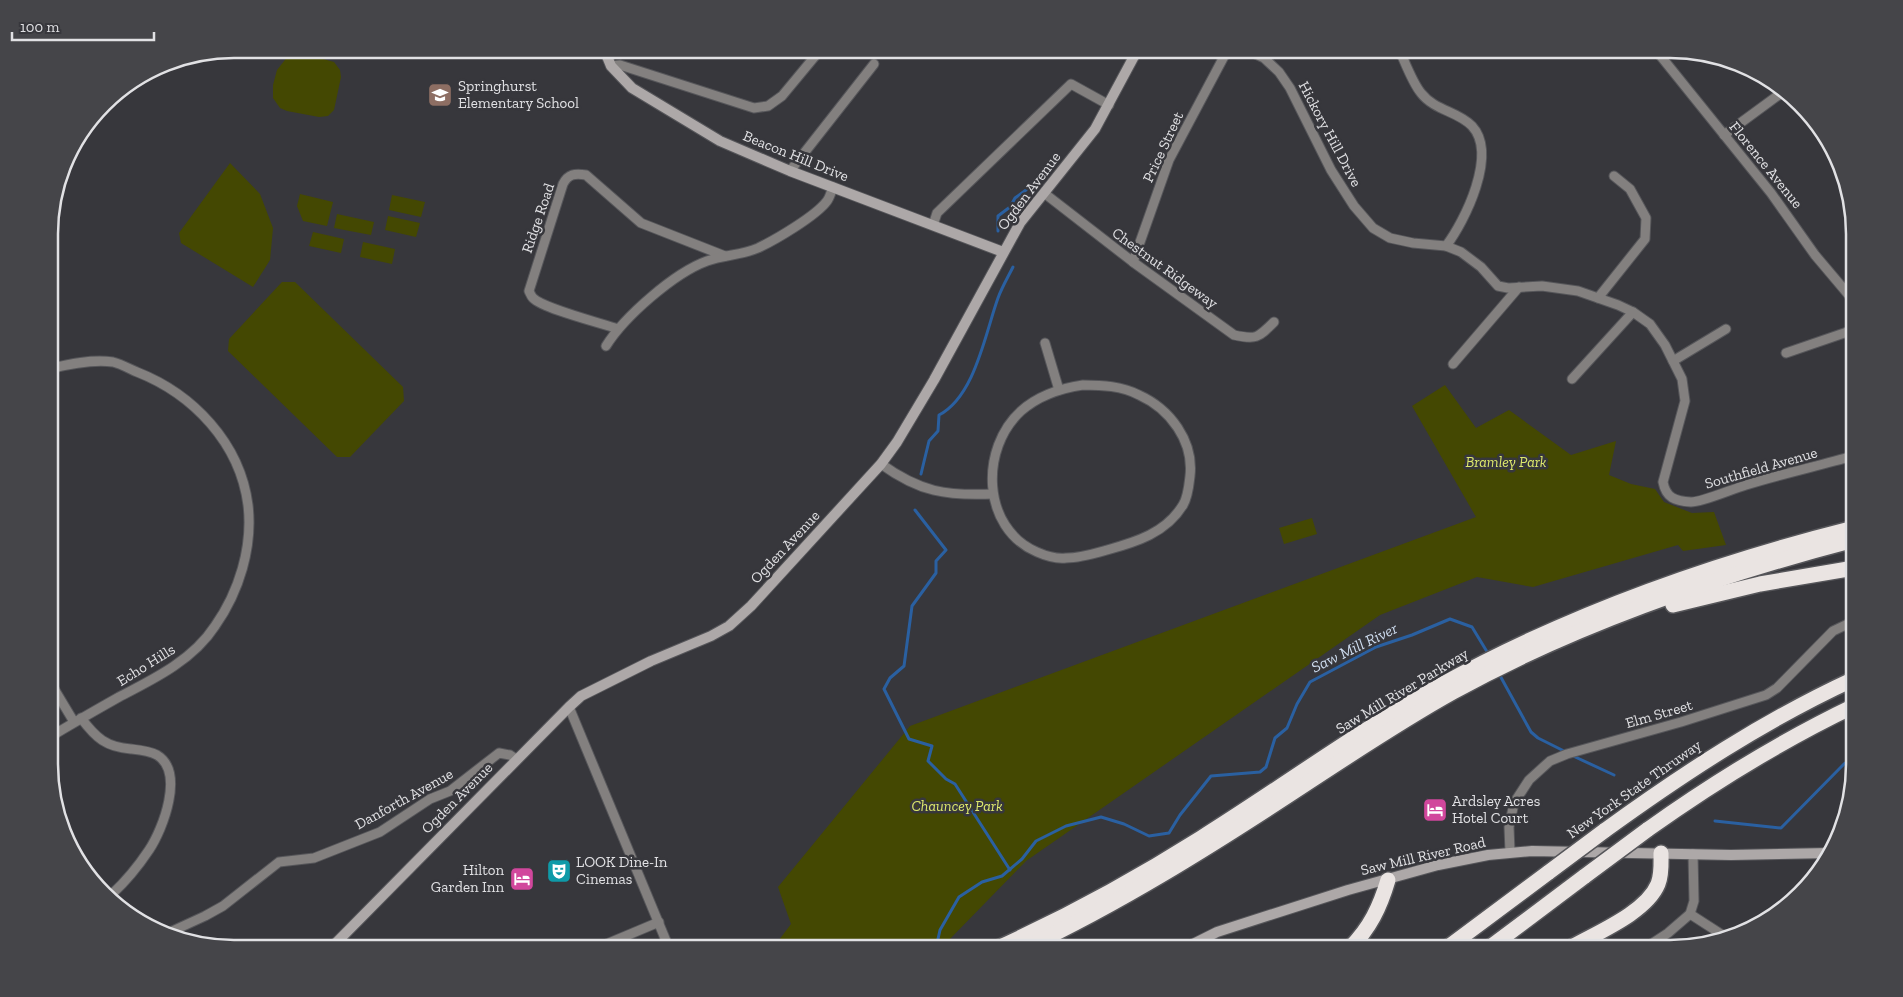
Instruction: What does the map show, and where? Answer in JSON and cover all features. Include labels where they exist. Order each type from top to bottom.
[{"type":"highway","name":"Saw Mill River Parkway","points":[[1016,939],[1061,918],[1152,868],[1408,704],[1508,657],[1565,625],[1662,587],[1769,552],[1846,530]]},
{"type":"highway","name":"Saw Mill River Parkway","points":[[1508,657],[1690,589],[1780,560],[1846,542]]},
{"type":"highway","points":[[1592,626],[1739,588],[1846,569]]},
{"type":"highway","name":"Saw Mill River Parkway","points":[[1042,939],[1110,905],[1171,870],[1482,670]]},
{"type":"highway","name":"New York State Thruway","points":[[1459,939],[1604,831],[1718,752],[1777,717],[1846,683]]},
{"type":"highway","points":[[1501,939],[1702,791],[1753,759],[1846,710]]},
{"type":"highway","points":[[1586,939],[1643,904],[1653,893],[1659,882],[1661,853]]},
{"type":"highway","points":[[1357,939],[1371,923],[1388,880]]},
{"type":"street","name":"Beacon Hill Drive","points":[[608,58],[611,66],[632,88],[720,142],[790,171],[1003,252]]},
{"type":"street","points":[[611,66],[620,65],[754,108],[768,106],[782,96],[814,58]]},
{"type":"street","name":"Ogden Avenue","points":[[339,940],[568,707],[581,696],[651,661],[711,636],[729,626],[751,606],[881,464],[897,442],[934,380],[1020,223],[1095,129],[1133,58]]},
{"type":"street","name":"Price Street","points":[[1133,262],[1169,160],[1223,58]]},
{"type":"street","name":"Hickory Hill Drive","points":[[1264,58],[1279,72],[1290,88],[1331,170],[1354,206],[1373,228],[1390,238],[1413,243],[1446,246],[1461,252],[1481,267],[1498,286],[1508,288],[1542,286],[1578,291],[1633,312],[1650,324],[1665,346],[1682,379],[1685,401],[1663,482],[1665,492],[1676,500]]},
{"type":"street","points":[[1404,58],[1421,93],[1440,109],[1455,114],[1472,126],[1480,142],[1481,167],[1475,194],[1446,246]]},
{"type":"street","name":"Florence Avenue","points":[[1662,58],[1771,192],[1815,255],[1846,292]]},
{"type":"street","points":[[790,171],[874,64]]},
{"type":"street","points":[[933,225],[938,213],[1071,84],[1109,105]]},
{"type":"street","points":[[1724,135],[1778,96]]},
{"type":"street","name":"Ridge Road","points":[[618,328],[541,303],[533,298],[529,291],[563,184],[570,176],[576,173],[586,175],[641,223],[726,256]]},
{"type":"street","points":[[1598,298],[1644,238],[1646,218],[1630,189],[1614,176]]},
{"type":"street","points":[[606,346],[618,328],[633,313],[676,278],[706,261],[757,248],[799,226],[827,202],[833,187]]},
{"type":"street","name":"Chestnut Ridgeway","points":[[1044,193],[1133,262],[1234,335],[1251,339],[1262,334],[1274,322]]},
{"type":"street","points":[[1453,364],[1520,287]]},
{"type":"street","points":[[1572,379],[1633,312]]},
{"type":"street","points":[[1673,361],[1726,329]]},
{"type":"street","points":[[1786,353],[1846,332]]},
{"type":"street","points":[[1045,343],[1059,390]]},
{"type":"street","name":"Echo Hills","points":[[58,366],[74,362],[113,362],[156,380],[182,395],[206,418],[230,450],[243,483],[248,505],[248,540],[240,580],[228,606],[214,628],[190,653],[162,674],[58,731]]},
{"type":"street","points":[[1084,385],[1117,387],[1140,395],[1161,410],[1178,428],[1189,452],[1190,470],[1187,493],[1183,504],[1166,525],[1147,537],[1087,556],[1058,558],[1034,551],[1015,537],[1002,518],[993,494],[995,456],[1004,433],[1014,419],[1026,408],[1059,390],[1084,385]]},
{"type":"street","name":"Southfield Avenue","points":[[1676,500],[1693,502],[1748,484],[1846,458]]},
{"type":"street","points":[[881,464],[901,478],[920,487],[964,495],[993,494]]},
{"type":"street","name":"Elm Street","points":[[1510,852],[1509,827],[1514,803],[1529,780],[1550,761],[1562,755],[1690,720],[1766,695],[1777,688],[1833,631],[1846,624]]},
{"type":"street","points":[[58,693],[78,720],[96,736],[107,744],[156,755],[166,763],[172,781],[170,798],[150,850],[114,892]]},
{"type":"street","points":[[568,707],[666,940]]},
{"type":"street","name":"Danforth Avenue","points":[[176,930],[223,906],[279,862],[314,858],[380,832],[430,799],[450,791],[498,752],[510,755],[516,759]]},
{"type":"street","name":"Saw Mill River Road","points":[[1201,939],[1228,928],[1348,890],[1454,861],[1510,852],[1821,853]]},
{"type":"street","points":[[1659,939],[1690,914],[1694,901],[1693,854]]},
{"type":"street","points":[[1690,914],[1718,932]]},
{"type":"street","points":[[617,940],[659,922]]},
{"type":"green space","points":[[286,58],[320,58],[334,62],[340,70],[341,77],[334,110],[328,116],[319,117],[280,108],[273,98],[273,85],[277,70]]},
{"type":"green space","points":[[230,163],[260,194],[273,228],[270,260],[253,287],[181,243],[179,233]]},
{"type":"green space","points":[[300,194],[333,202],[327,226],[303,221],[297,206]]},
{"type":"green space","points":[[392,195],[425,202],[421,217],[389,210]]},
{"type":"green space","points":[[337,214],[374,222],[371,235],[334,228]]},
{"type":"green space","points":[[388,216],[420,223],[416,237],[385,230]]},
{"type":"green space","points":[[313,232],[344,239],[341,253],[309,246]]},
{"type":"green space","points":[[363,242],[395,249],[392,264],[360,257]]},
{"type":"green space","points":[[282,282],[295,282],[403,387],[404,401],[350,457],[337,457],[228,351],[229,339]]},
{"type":"green space","name":"Chauncey Park","points":[[1445,385],[1476,428],[1509,410],[1571,455],[1616,441],[1609,475],[1631,484],[1655,489],[1664,502],[1692,513],[1714,512],[1726,545],[1683,551],[1678,545],[1533,587],[1477,577],[1380,615],[1026,861],[949,940],[779,940],[791,924],[778,887],[910,726],[1476,517],[1412,406]]},
{"type":"green space","points":[[1312,518],[1317,534],[1284,544],[1279,528]]},
{"type":"waterway","points":[[998,231],[998,216],[1010,207],[1015,198],[1026,190],[1054,160]]},
{"type":"waterway","points":[[921,474],[929,441],[938,431],[939,415],[962,394],[970,379],[983,346],[998,298],[1013,267]]},
{"type":"waterway","points":[[915,510],[946,550],[936,561],[936,573],[912,606],[904,666],[890,678],[884,689],[909,739],[932,746],[928,761],[946,779],[955,784],[1010,870]]},
{"type":"waterway","name":"Saw Mill River","points":[[938,940],[940,930],[959,897],[982,882],[1002,876],[1022,859],[1036,841],[1066,826],[1101,817],[1124,824],[1149,836],[1169,833],[1180,815],[1211,776],[1260,772],[1266,767],[1275,738],[1287,728],[1297,704],[1310,682],[1376,647],[1412,635],[1450,619],[1472,627],[1489,655]]},
{"type":"waterway","name":"Saw Mill River","points":[[1498,672],[1531,732],[1538,738],[1566,752]]},
{"type":"waterway","name":"Saw Mill River","points":[[1571,755],[1614,775]]},
{"type":"waterway","name":"Saw Mill River","points":[[1715,821],[1781,828],[1846,763]]},
{"type":"place","name":"Springhurst Elementary School","points":[[440,95]]},
{"type":"place","name":"Ardsley Acres Hotel Court","points":[[1435,810]]},
{"type":"place","name":"LOOK Dine-In Cinemas","points":[[559,871]]},
{"type":"place","name":"Hilton Garden Inn","points":[[522,879]]},
{"type":"park label","name":"Bramley Park","points":[[1506,462]]}]
